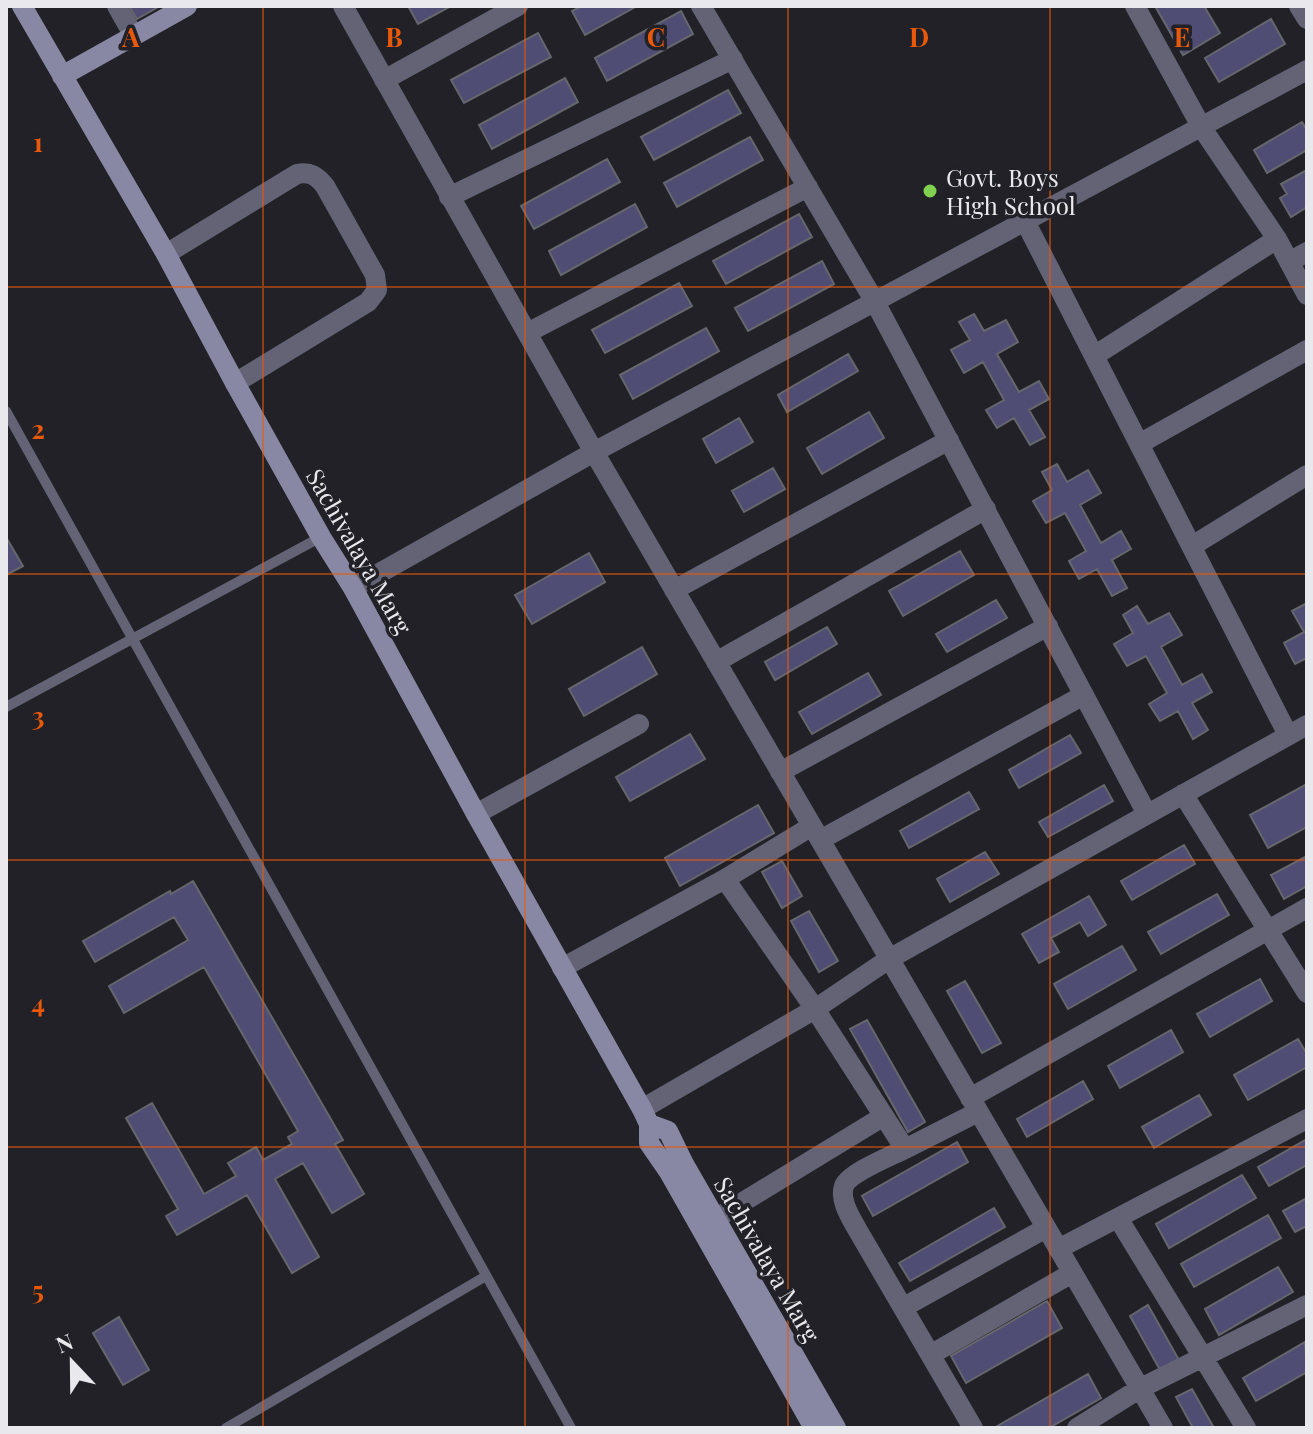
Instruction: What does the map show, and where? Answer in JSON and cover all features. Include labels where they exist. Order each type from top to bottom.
[{"type":"main road","name":"Sachivalaya Marg","points":[[22,6],[166,254],[321,537],[353,588],[646,1117],[649,1143],[682,1195],[814,1428]]},
{"type":"main road","points":[[62,76],[187,6]]},
{"type":"main road","name":"Sachivalaya Marg","points":[[646,1117],[668,1131],[715,1219],[836,1428]]},
{"type":"street","points":[[117,6],[134,36]]},
{"type":"street","points":[[343,6],[594,452],[1163,1428]]},
{"type":"street","points":[[384,80],[518,6]]},
{"type":"street","points":[[701,6],[875,302],[1147,814]]},
{"type":"street","points":[[1135,6],[1202,128],[1277,239],[1298,257],[1307,295]]},
{"type":"street","points":[[1299,6],[1307,19]]},
{"type":"street","points":[[449,197],[733,59]]},
{"type":"street","points":[[353,588],[594,452],[1307,70]]},
{"type":"street","points":[[166,254],[305,172],[318,177],[325,186],[375,275],[377,290],[368,302],[235,383]]},
{"type":"street","points":[[527,333],[808,187]]},
{"type":"street","points":[[1025,221],[1288,735]]},
{"type":"street","points":[[1094,356],[1277,239]]},
{"type":"street","points":[[1139,444],[1307,350]]},
{"type":"street","points":[[674,590],[949,440]]},
{"type":"street","points":[[1192,546],[1307,475]]},
{"type":"street","points":[[716,662],[986,509]]},
{"type":"street","points":[[780,772],[1048,626]]},
{"type":"street","points":[[562,968],[725,879],[1084,695]]},
{"type":"street","points":[[476,814],[639,724]]},
{"type":"street","points":[[646,1117],[889,959],[1307,725]]},
{"type":"street","points":[[1183,794],[1307,993]]},
{"type":"street","points":[[725,879],[815,1009],[905,1149]]},
{"type":"street","points":[[973,1428],[857,1229],[844,1199],[844,1186],[852,1177],[905,1149],[1307,908]]},
{"type":"street","points":[[715,1219],[884,1116]]},
{"type":"street","points":[[1058,1249],[1307,1119]]},
{"type":"street","points":[[1118,1218],[1246,1428]]},
{"type":"street","points":[[904,1307],[1046,1228]]},
{"type":"street","points":[[932,1354],[1072,1273]]},
{"type":"street","points":[[1077,1428],[1139,1389],[1307,1305]]},
{"type":"lane","points":[[6,411],[571,1428]]},
{"type":"lane","points":[[6,707],[321,537]]},
{"type":"lane","points":[[226,1428],[486,1276]]},
{"type":"building","points":[[129,6],[160,6],[137,19]]},
{"type":"building","points":[[408,6],[451,6],[418,24]]},
{"type":"building","points":[[582,6],[637,6],[585,35],[572,11]]},
{"type":"building","points":[[1155,6],[1204,6],[1220,33],[1183,55]]},
{"type":"building","points":[[681,11],[693,34],[607,81],[595,58]]},
{"type":"building","points":[[1271,19],[1285,44],[1219,82],[1205,58]]},
{"type":"building","points":[[538,33],[551,57],[464,103],[451,80]]},
{"type":"building","points":[[565,78],[578,102],[492,149],[479,125]]},
{"type":"building","points":[[728,90],[741,113],[654,160],[641,137]]},
{"type":"building","points":[[1302,122],[1307,130],[1307,150],[1267,173],[1254,150]]},
{"type":"building","points":[[750,137],[763,160],[677,207],[664,183]]},
{"type":"building","points":[[607,159],[620,182],[534,229],[521,206]]},
{"type":"building","points":[[1307,170],[1307,207],[1291,217],[1280,198],[1287,194],[1281,184]]},
{"type":"building","points":[[635,204],[647,227],[561,275],[549,251]]},
{"type":"building","points":[[799,214],[812,237],[726,284],[713,261]]},
{"type":"building","points":[[822,261],[834,284],[748,331],[735,308]]},
{"type":"building","points":[[679,283],[692,306],[605,353],[592,330]]},
{"type":"building","points":[[974,314],[984,331],[1006,320],[1018,342],[997,354],[1019,392],[1039,381],[1049,399],[1029,410],[1045,437],[1030,445],[1014,418],[997,428],[986,410],[1004,400],[983,362],[964,373],[951,350],[970,340],[959,322]]},
{"type":"building","points":[[706,328],[719,351],[633,399],[620,375]]},
{"type":"building","points":[[848,354],[858,371],[787,412],[778,395]]},
{"type":"building","points":[[869,412],[884,438],[822,474],[807,448]]},
{"type":"building","points":[[739,418],[753,442],[716,463],[703,439]]},
{"type":"building","points":[[1057,464],[1067,482],[1088,470],[1101,493],[1080,505],[1101,543],[1121,531],[1131,549],[1112,560],[1127,588],[1112,596],[1097,569],[1079,579],[1069,561],[1086,551],[1065,513],[1046,523],[1033,501],[1052,490],[1042,472]]},
{"type":"building","points":[[773,468],[785,489],[744,512],[732,491]]},
{"type":"building","points":[[6,537],[23,566],[6,575]]},
{"type":"building","points":[[960,551],[974,575],[903,616],[889,591]]},
{"type":"building","points":[[589,553],[605,582],[532,624],[515,595]]},
{"type":"building","points":[[996,600],[1007,618],[947,652],[936,634]]},
{"type":"building","points":[[1307,603],[1307,658],[1295,664],[1284,643],[1304,632],[1292,611]]},
{"type":"building","points":[[1137,606],[1148,624],[1169,613],[1182,635],[1161,647],[1182,685],[1202,674],[1212,692],[1192,703],[1208,730],[1193,739],[1178,711],[1160,721],[1149,704],[1167,693],[1146,656],[1127,666],[1114,644],[1133,633],[1123,615]]},
{"type":"building","points":[[827,627],[837,644],[775,680],[765,662]]},
{"type":"building","points":[[642,647],[657,674],[584,716],[569,689]]},
{"type":"building","points":[[868,673],[881,695],[812,734],[799,712]]},
{"type":"building","points":[[690,734],[705,759],[630,801],[616,777]]},
{"type":"building","points":[[1070,735],[1081,753],[1019,788],[1009,770]]},
{"type":"building","points":[[1307,784],[1307,827],[1268,848],[1250,815]]},
{"type":"building","points":[[1104,785],[1113,801],[1048,837],[1039,822]]},
{"type":"building","points":[[969,792],[979,809],[909,848],[900,831]]},
{"type":"building","points":[[758,805],[774,833],[680,886],[665,858]]},
{"type":"building","points":[[1184,845],[1195,864],[1132,900],[1121,881]]},
{"type":"building","points":[[985,852],[999,874],[950,902],[937,879]]},
{"type":"building","points":[[1307,856],[1307,886],[1284,899],[1271,875]]},
{"type":"building","points":[[782,861],[802,896],[782,908],[762,872]]},
{"type":"building","points":[[193,881],[343,1140],[335,1144],[364,1194],[332,1213],[303,1163],[275,1179],[319,1257],[292,1273],[247,1195],[177,1235],[166,1216],[178,1209],[126,1118],[152,1103],[204,1194],[236,1176],[228,1163],[256,1147],[263,1160],[292,1144],[288,1137],[298,1131],[204,967],[124,1013],[109,986],[188,940],[174,917],[95,962],[83,941]]},
{"type":"building","points":[[1217,894],[1229,915],[1161,954],[1148,932]]},
{"type":"building","points":[[1089,896],[1106,925],[1088,936],[1080,922],[1051,938],[1059,952],[1039,963],[1022,934]]},
{"type":"building","points":[[809,911],[838,961],[819,972],[791,921]]},
{"type":"building","points":[[1122,946],[1136,970],[1068,1009],[1054,984]]},
{"type":"building","points":[[1260,979],[1272,1001],[1210,1037],[1197,1014]]},
{"type":"building","points":[[965,981],[1001,1043],[982,1053],[947,991]]},
{"type":"building","points":[[867,1020],[925,1122],[908,1132],[850,1029]]},
{"type":"building","points":[[1171,1030],[1183,1052],[1120,1088],[1108,1066]]},
{"type":"building","points":[[1298,1039],[1307,1054],[1307,1067],[1248,1100],[1234,1075]]},
{"type":"building","points":[[1083,1081],[1093,1099],[1027,1137],[1017,1119]]},
{"type":"building","points":[[1199,1095],[1211,1115],[1154,1148],[1142,1127]]},
{"type":"building","points":[[1307,1139],[1307,1165],[1269,1186],[1258,1167]]},
{"type":"building","points":[[957,1142],[968,1162],[873,1216],[862,1196]]},
{"type":"building","points":[[1242,1175],[1256,1198],[1169,1248],[1156,1224]]},
{"type":"building","points":[[1307,1198],[1307,1226],[1295,1232],[1283,1211]]},
{"type":"building","points":[[994,1208],[1005,1227],[910,1281],[899,1263]]},
{"type":"building","points":[[1268,1215],[1281,1238],[1194,1287],[1181,1264]]},
{"type":"building","points":[[1278,1267],[1293,1292],[1219,1335],[1205,1309]]},
{"type":"building","points":[[1047,1301],[1062,1328],[966,1383],[951,1356]]},
{"type":"building","points":[[1148,1305],[1179,1360],[1160,1370],[1130,1316]]},
{"type":"building","points":[[119,1317],[149,1370],[123,1385],[93,1333]]},
{"type":"building","points":[[1305,1342],[1307,1372],[1256,1401],[1243,1378]]},
{"type":"building","points":[[1088,1374],[1101,1398],[1049,1428],[994,1428]]},
{"type":"building","points":[[1192,1389],[1214,1428],[1193,1428],[1176,1397]]},
{"type":"place","name":"Govt. Boys High School","points":[[930,191]]}]
